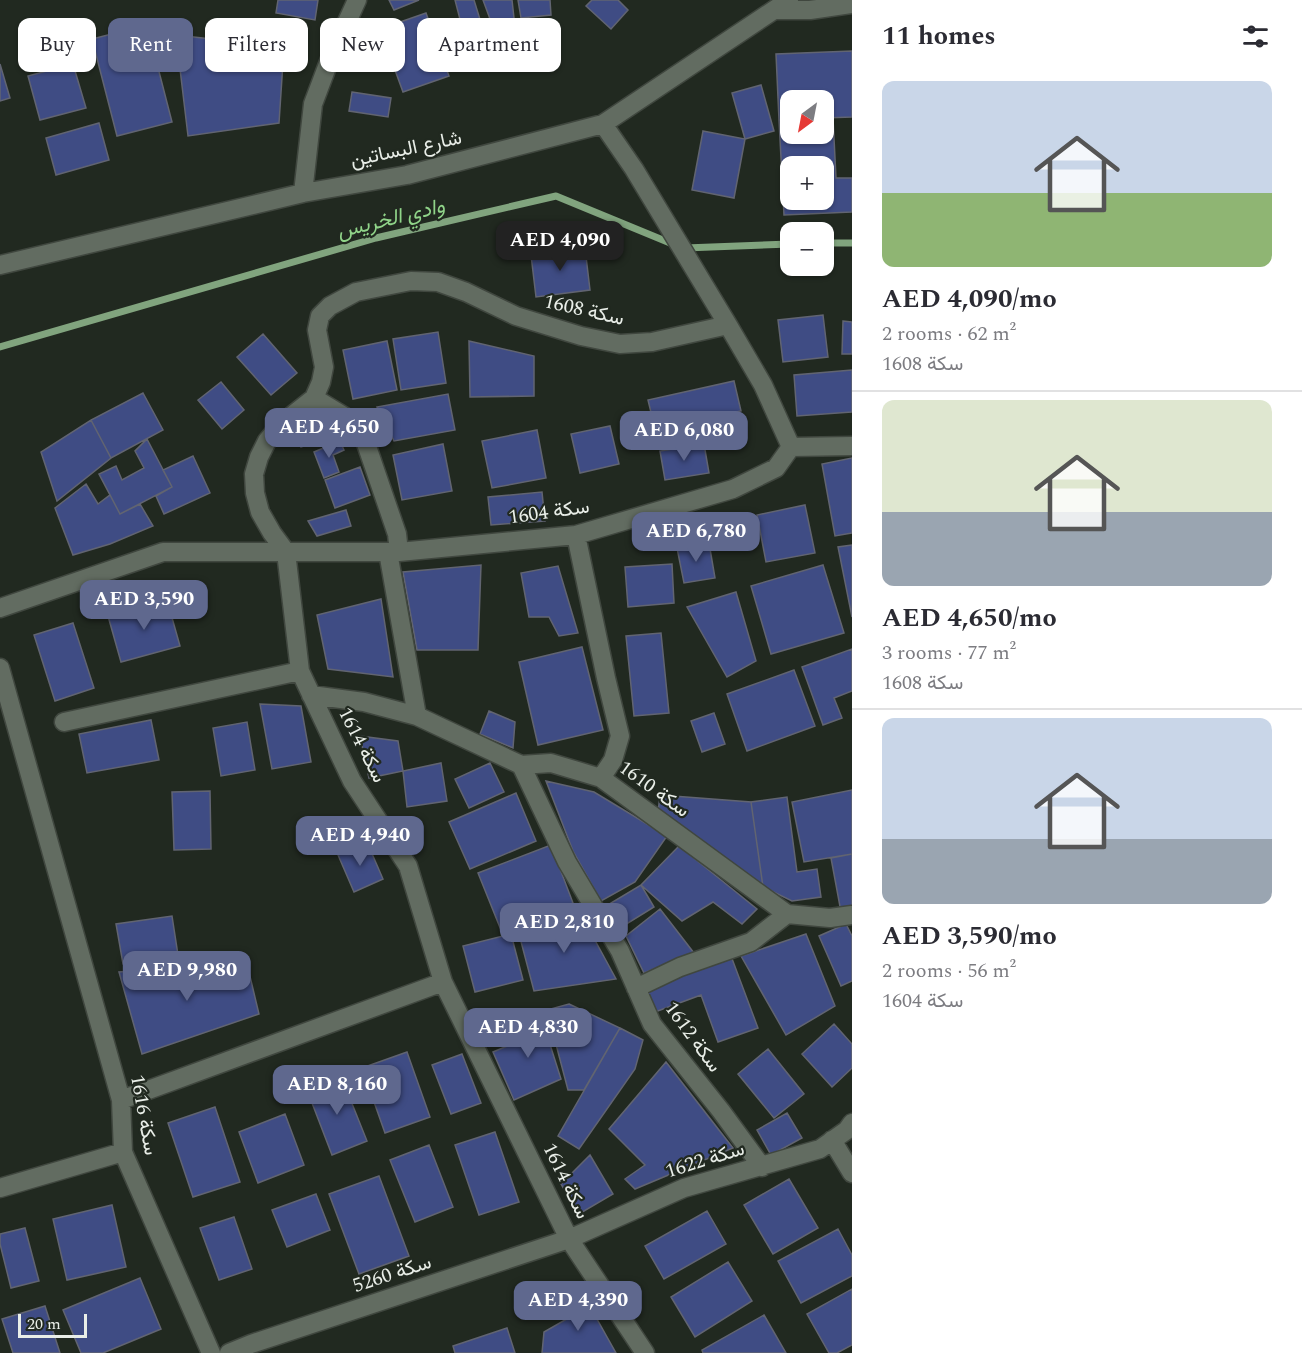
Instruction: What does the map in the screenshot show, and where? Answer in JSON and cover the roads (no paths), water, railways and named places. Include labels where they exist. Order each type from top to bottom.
[{"type":"street","points":[[303,193],[313,104],[330,59],[357,0]]},
{"type":"street","name":"شارع البساتين","points":[[0,265],[303,193],[407,175],[603,124],[789,0]]},
{"type":"street","points":[[774,10],[810,10],[852,4]]},
{"type":"street","points":[[603,124],[634,169],[729,325],[762,385],[791,447],[852,446]]},
{"type":"street","name":"سكة 1608","points":[[314,398],[324,367],[317,330],[320,316],[330,306],[356,292],[411,281],[438,282],[466,292],[516,316],[581,336],[620,344],[652,342],[729,325]]},
{"type":"street","points":[[286,552],[260,512],[255,493],[254,474],[267,441],[280,425],[314,398],[360,426],[397,534],[393,552],[417,716]]},
{"type":"street","name":"سكة 1604","points":[[0,608],[163,552],[393,552],[576,535],[733,489],[776,468],[791,447]]},
{"type":"street","points":[[576,535],[620,736],[613,760],[601,778]]},
{"type":"street","name":"سكة 1614","points":[[286,552],[300,671],[352,781],[408,866],[443,982],[569,1239],[645,1353]]},
{"type":"street","name":"سكة 1616","points":[[0,668],[121,1100],[123,1152],[211,1353]]},
{"type":"street","points":[[64,722],[300,671]]},
{"type":"street","name":"سكة 1610","points":[[311,695],[364,702],[417,716],[521,765],[551,763],[601,778],[787,914]]},
{"type":"street","name":"سكة 1612","points":[[521,765],[567,862],[620,951],[652,1024],[762,1167]]},
{"type":"street","points":[[636,988],[680,967],[751,942],[787,914],[831,918],[852,915]]},
{"type":"street","points":[[121,1100],[443,982]]},
{"type":"street","name":"سكة 1622","points":[[569,1239],[684,1188],[820,1149],[852,1124]]},
{"type":"street","points":[[832,1140],[852,1173]]},
{"type":"street","points":[[0,1188],[123,1152]]},
{"type":"street","name":"سكة 5260","points":[[229,1353],[569,1239]]},
{"type":"waterway","name":"وادي الخريس","points":[[0,347],[376,238],[556,196],[675,245]]},
{"type":"waterway","name":"وادي الخريس","points":[[834,243],[852,243]]},
{"type":"waterway","name":"وادي الخريس","points":[[685,248],[780,244]]}]
